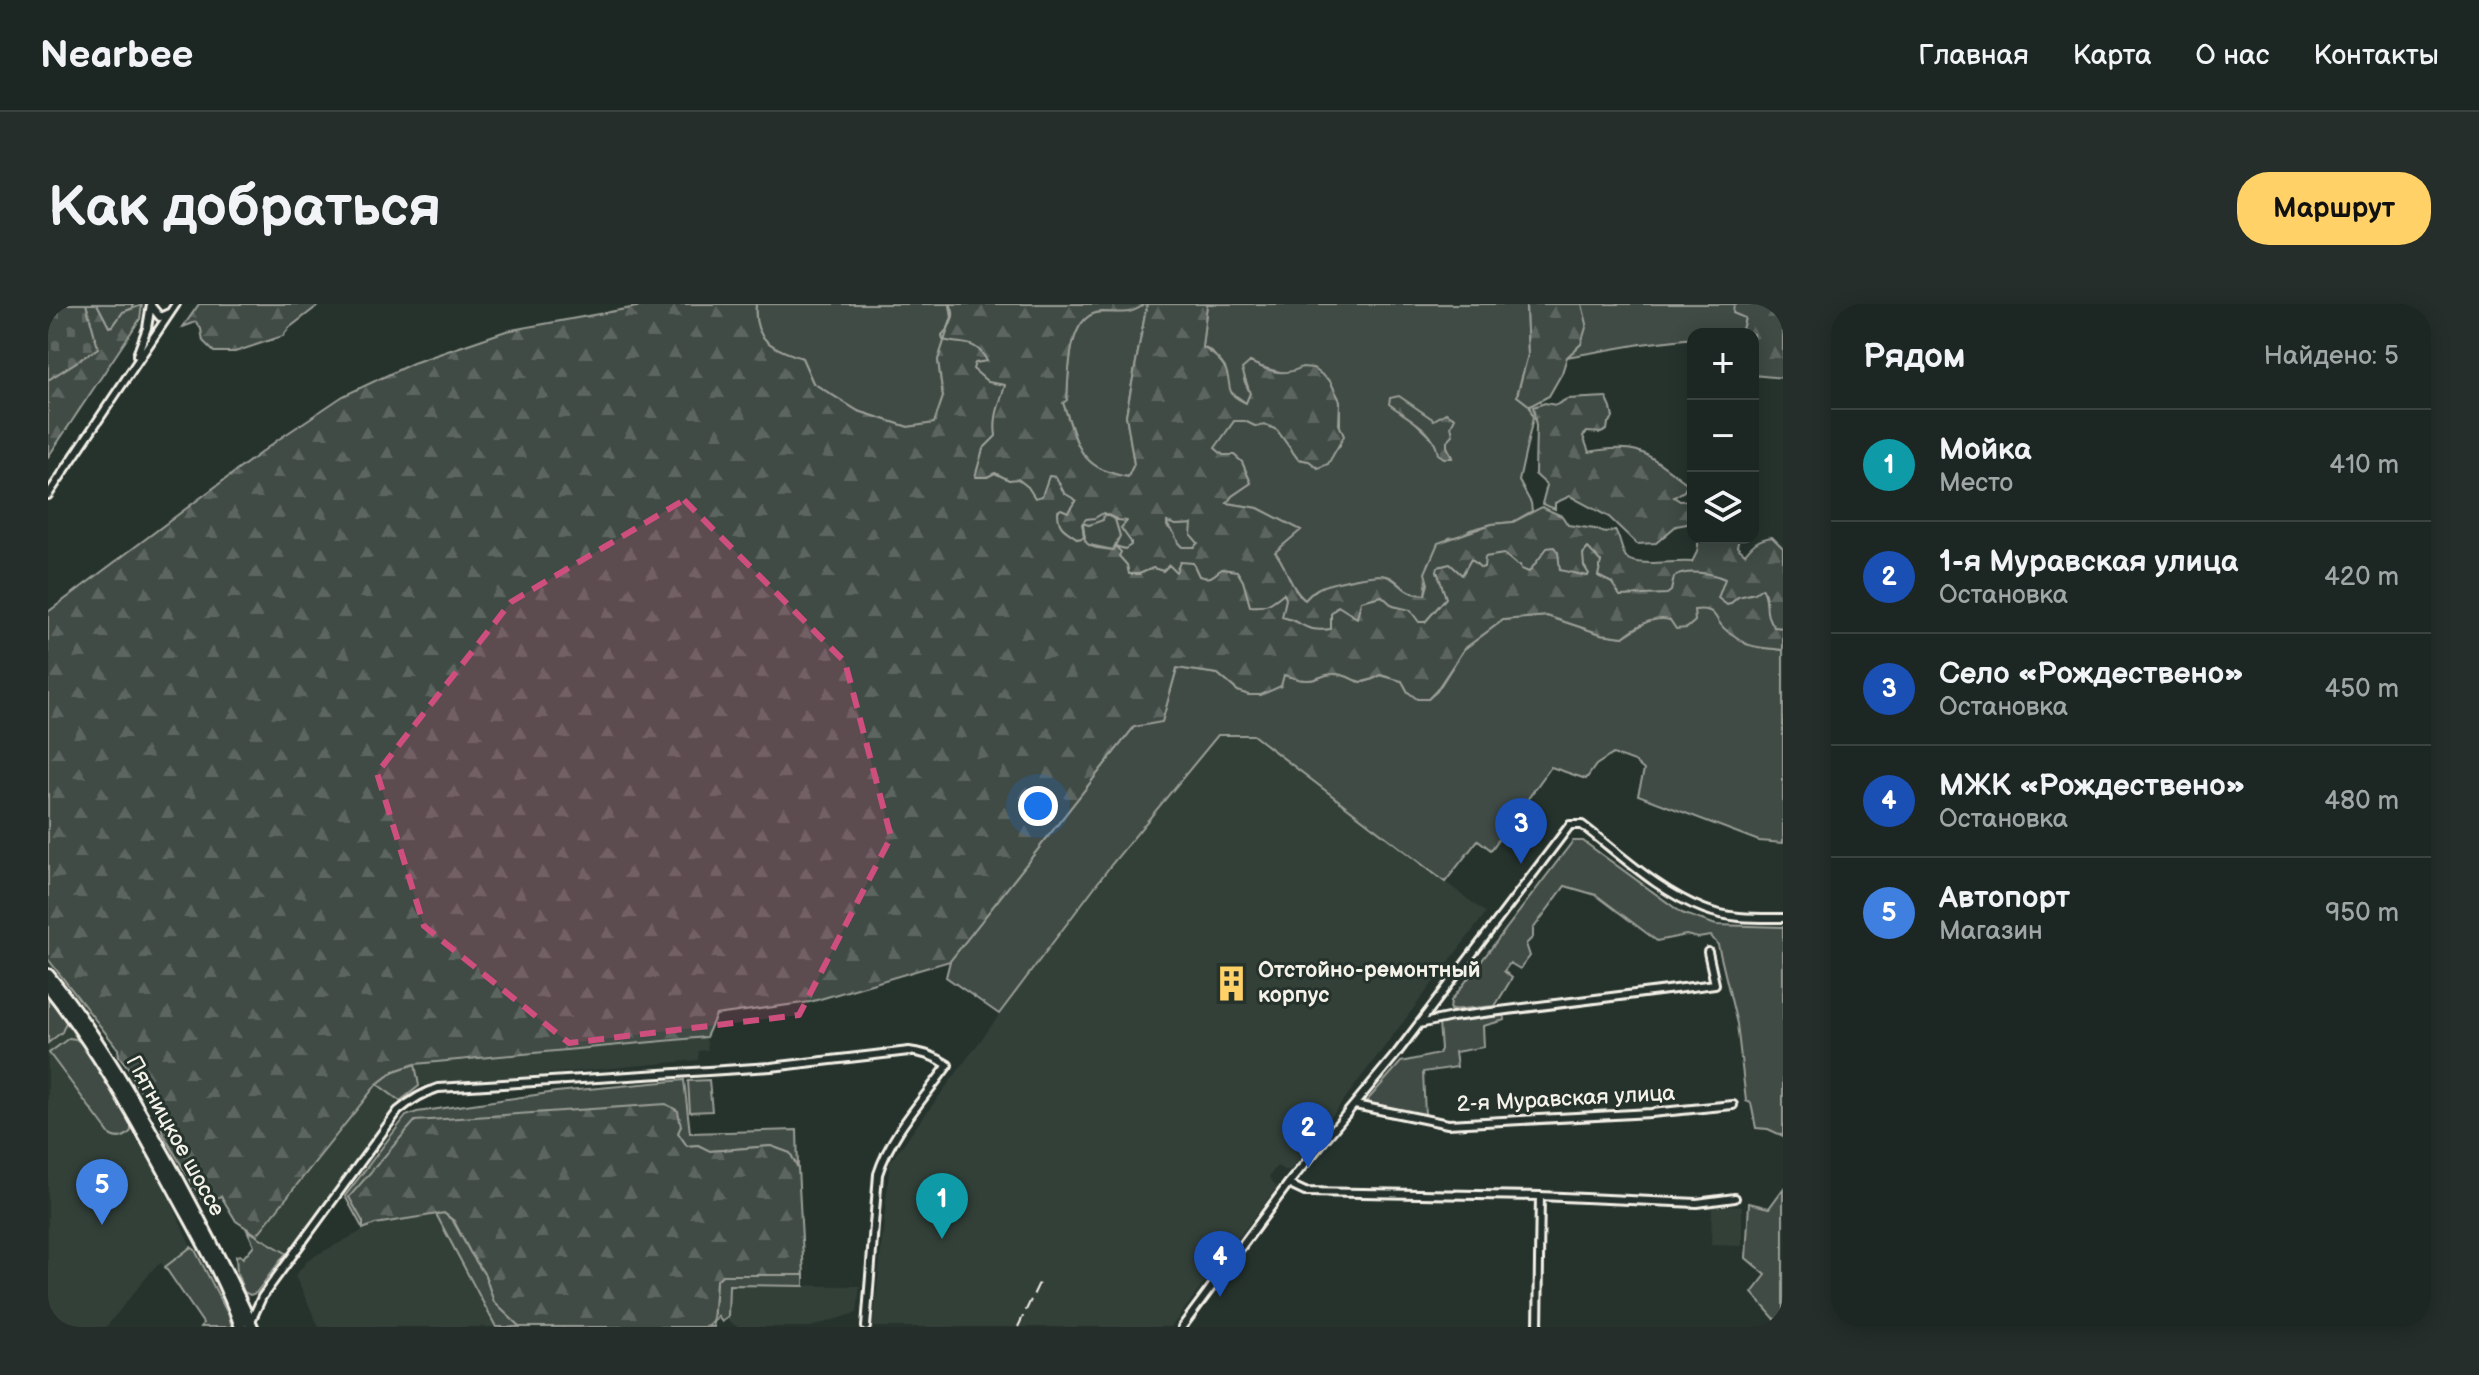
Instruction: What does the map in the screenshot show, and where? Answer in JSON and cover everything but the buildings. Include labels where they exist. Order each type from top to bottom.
[{"type":"main road","name":"Пятницкое шоссе","points":[[48,975],[111,1060],[235,1289],[248,1326]]},
{"type":"main road","name":"Пятницкое шоссе","points":[[48,986],[91,1045],[124,1098],[248,1326]]},
{"type":"street","points":[[48,495],[176,304]]},
{"type":"street","points":[[151,305],[160,317],[169,313]]},
{"type":"street","points":[[132,366],[147,328],[151,305]]},
{"type":"street","points":[[1182,1327],[1288,1184],[1355,1105],[1566,828],[1574,823],[1582,825],[1683,900],[1705,910],[1728,916],[1783,918]]},
{"type":"street","points":[[1417,1025],[1431,1020],[1715,984],[1708,952]]},
{"type":"street","points":[[248,1326],[262,1297],[398,1111],[423,1092],[438,1088],[771,1067],[909,1051],[924,1053],[948,1065],[897,1135],[884,1156],[878,1174],[866,1327]]},
{"type":"street","name":"2-я Муравская улица","points":[[1355,1105],[1448,1124],[1651,1113],[1733,1105]]},
{"type":"street","points":[[1288,1184],[1305,1192],[1540,1196],[1697,1203],[1735,1198]]},
{"type":"street","points":[[1538,1327],[1540,1196]]},
{"type":"highlighted area","points":[[684,500],[845,662],[891,837],[799,1015],[569,1043],[424,926],[377,773],[511,602]]},
{"type":"shaded area","points":[[1218,735],[1253,735],[1486,913],[1290,1171],[1277,1166],[1273,1171],[1269,1177],[1277,1187],[1171,1327],[873,1327],[890,1162],[1111,865]]},
{"type":"shaded area","points":[[48,995],[99,1067],[131,1123],[191,1247],[165,1267],[161,1263],[154,1268],[106,1327],[48,1327]]},
{"type":"shaded area","points":[[706,1037],[708,1050],[699,1051],[698,1060],[419,1086],[415,1064]]},
{"type":"shaded area","points":[[377,1084],[400,1101],[286,1253],[257,1235]]},
{"type":"shaded area","points":[[1712,1205],[1742,1206],[1742,1246],[1711,1245]]},
{"type":"shaded area","points":[[436,1214],[496,1327],[319,1327],[295,1276],[309,1259],[375,1224]]},
{"type":"shaded area","points":[[728,1285],[860,1286],[857,1313],[811,1327],[738,1327],[728,1321]]},
{"type":"green space","points":[[48,304],[86,304],[98,348],[48,380]]},
{"type":"green space","points":[[86,304],[97,304],[109,327],[123,312],[142,305],[140,319],[48,457],[48,380],[98,348]]},
{"type":"green space","points":[[97,304],[133,304],[133,308],[123,312],[109,327]]},
{"type":"green space","points":[[199,304],[320,304],[283,336],[235,352],[214,352],[203,341],[196,322],[183,327]]},
{"type":"green space","points":[[653,304],[756,304],[757,327],[761,335],[782,351],[802,358],[813,383],[858,411],[908,427],[934,423],[943,397],[938,360],[952,317],[950,304],[1145,304],[1129,312],[1091,315],[1082,323],[1072,347],[1067,400],[1063,403],[1077,443],[1089,461],[1111,473],[1128,477],[1134,464],[1126,415],[1147,304],[1207,304],[1202,347],[1224,367],[1234,396],[1246,403],[1250,393],[1242,369],[1250,362],[1276,372],[1313,368],[1330,381],[1340,401],[1339,424],[1344,436],[1328,464],[1318,468],[1309,461],[1298,459],[1277,430],[1267,425],[1255,426],[1245,421],[1234,421],[1215,448],[1223,455],[1234,455],[1242,462],[1251,483],[1227,503],[1258,508],[1301,530],[1275,552],[1305,600],[1324,586],[1381,575],[1391,578],[1406,590],[1425,595],[1428,584],[1425,573],[1438,543],[1492,524],[1513,522],[1542,507],[1562,516],[1568,525],[1605,533],[1615,530],[1626,557],[1641,563],[1692,562],[1698,544],[1738,544],[1745,554],[1759,541],[1772,537],[1783,548],[1783,650],[1749,645],[1724,628],[1712,613],[1702,609],[1694,610],[1695,621],[1687,628],[1676,629],[1670,620],[1657,619],[1623,637],[1601,634],[1547,616],[1503,620],[1464,649],[1428,699],[1417,699],[1408,692],[1402,681],[1381,675],[1372,680],[1359,681],[1340,674],[1307,680],[1284,675],[1281,686],[1261,695],[1249,695],[1238,691],[1218,674],[1177,668],[1162,722],[1134,727],[950,961],[810,1002],[716,1015],[706,1037],[415,1064],[394,1071],[377,1084],[257,1235],[236,1221],[221,1196],[204,1203],[163,1134],[160,1119],[148,1098],[137,1087],[130,1070],[119,1056],[118,1049],[48,959],[48,612],[279,439],[343,396],[413,363],[506,331]],"holes":[[[1104,514],[1115,519],[1120,536],[1113,550],[1093,547],[1086,542],[1083,523],[1089,525],[1103,520]],[[1167,522],[1192,524],[1191,535],[1198,543],[1194,547],[1182,547]]]},
{"type":"green space","points":[[756,304],[950,304],[952,317],[938,360],[943,397],[934,424],[908,427],[858,411],[813,383],[802,358],[782,351],[761,335],[757,327]]},
{"type":"green space","points":[[1145,304],[1126,415],[1134,464],[1128,477],[1099,468],[1090,461],[1077,443],[1063,403],[1067,399],[1072,346],[1082,322],[1091,315],[1129,311]]},
{"type":"green space","points":[[1207,304],[1526,304],[1528,355],[1517,395],[1528,402],[1533,418],[1519,481],[1532,511],[1513,522],[1492,524],[1449,538],[1429,562],[1425,595],[1406,590],[1392,578],[1381,575],[1328,586],[1314,591],[1305,600],[1292,585],[1275,552],[1300,530],[1258,508],[1226,503],[1251,483],[1242,462],[1234,455],[1223,455],[1214,448],[1234,421],[1245,421],[1255,426],[1267,425],[1277,430],[1298,459],[1318,467],[1340,446],[1340,401],[1330,381],[1279,372],[1250,362],[1244,380],[1250,393],[1246,403],[1228,390],[1225,368],[1211,351],[1202,347]],"holes":[[[1421,413],[1434,423],[1452,457],[1416,423]]]},
{"type":"green space","points":[[1526,304],[1582,304],[1587,324],[1581,344],[1567,357],[1549,396],[1530,406],[1517,396],[1528,355]]},
{"type":"green space","points":[[1582,304],[1734,304],[1734,313],[1745,318],[1742,328],[1687,328],[1687,339],[1567,357],[1581,344]]},
{"type":"green space","points":[[1734,304],[1783,304],[1783,378],[1759,376],[1759,328],[1742,328],[1745,318],[1733,313]]},
{"type":"green space","points":[[1399,396],[1434,420],[1446,413],[1455,418],[1451,426],[1453,435],[1447,441],[1452,458],[1438,454],[1425,431],[1389,404],[1390,398]]},
{"type":"green space","points":[[1606,397],[1613,418],[1607,430],[1587,432],[1583,436],[1589,452],[1621,449],[1643,453],[1687,483],[1684,491],[1674,497],[1687,500],[1687,524],[1676,526],[1656,543],[1637,544],[1609,517],[1570,496],[1555,503],[1555,509],[1542,504],[1547,485],[1535,474],[1536,426],[1533,407],[1545,403],[1556,405],[1567,399]]},
{"type":"green space","points":[[1103,513],[1115,519],[1120,536],[1113,550],[1085,544],[1083,523],[1089,525]]},
{"type":"green space","points":[[1166,522],[1192,524],[1198,543],[1194,547],[1182,547]]},
{"type":"green space","points":[[1705,608],[1715,614],[1728,632],[1746,644],[1783,650],[1783,843],[1759,841],[1638,795],[1644,770],[1635,762],[1613,754],[1596,765],[1586,779],[1551,767],[1491,850],[1478,840],[1445,882],[1253,735],[1218,735],[1111,865],[999,1014],[946,977],[950,961],[1134,727],[1162,721],[1177,668],[1218,674],[1238,691],[1249,695],[1284,675],[1307,680],[1341,674],[1359,682],[1380,675],[1402,681],[1408,692],[1428,699],[1437,691],[1464,649],[1503,620],[1547,616],[1601,634],[1623,637],[1659,617],[1670,620]]},
{"type":"green space","points":[[1573,841],[1583,841],[1682,913],[1716,925],[1783,927],[1783,1136],[1768,1129],[1756,1128],[1751,1103],[1746,1101],[1737,1024],[1718,945],[1711,936],[1698,938],[1686,935],[1657,941],[1596,895],[1565,886],[1533,929],[1533,937],[1526,944],[1530,956],[1520,969],[1510,963],[1504,971],[1512,978],[1495,1006],[1450,1010],[1451,1001]]},
{"type":"green space","points":[[48,995],[66,1022],[62,1032],[48,1043]]},
{"type":"green space","points":[[1504,1014],[1505,1020],[1483,1026],[1484,1047],[1455,1052],[1457,1067],[1423,1072],[1425,1115],[1364,1104],[1401,1062],[1439,1054],[1439,1023]]},
{"type":"green space","points":[[69,1038],[86,1047],[131,1123],[131,1131],[124,1137],[111,1136],[49,1053]]},
{"type":"green space","points":[[415,1064],[419,1086],[400,1101],[377,1084],[394,1071]]},
{"type":"green space","points":[[684,1080],[690,1133],[797,1130],[798,1168],[790,1153],[771,1146],[709,1151],[698,1145],[687,1146],[678,1133],[363,1222],[363,1229],[345,1196],[406,1116],[417,1112],[556,1092]]},
{"type":"green space","points":[[709,1080],[712,1111],[690,1112],[688,1081]]},
{"type":"green space","points":[[666,1104],[678,1111],[681,1126],[678,1133],[687,1146],[698,1145],[710,1151],[771,1146],[790,1153],[798,1168],[804,1275],[722,1275],[716,1281],[713,1322],[706,1327],[520,1327],[494,1302],[485,1275],[454,1221],[444,1213],[375,1224],[363,1229],[363,1222],[349,1197],[415,1121]]},
{"type":"green space","points":[[1783,1189],[1783,1327],[1770,1327],[1780,1325],[1752,1293],[1766,1275],[1746,1258],[1749,1203],[1769,1208]]},
{"type":"green space","points":[[444,1213],[453,1221],[485,1275],[494,1302],[520,1327],[496,1327],[436,1214]]},
{"type":"green space","points":[[247,1230],[286,1253],[256,1293],[250,1295],[244,1292],[237,1273],[236,1256],[243,1258],[254,1245]]},
{"type":"green space","points":[[191,1247],[232,1327],[201,1327],[203,1323],[165,1267]]},
{"type":"green space","points":[[722,1275],[804,1275],[804,1286],[729,1285],[728,1317],[722,1322],[718,1316],[713,1322],[716,1281]]},
{"type":"waterway","points":[[950,304],[953,317],[942,335],[943,340],[978,349],[987,361],[975,363],[973,369],[988,382],[1005,385],[996,416],[996,436],[983,449],[975,477],[995,473],[1009,480],[1018,479],[1035,498],[1042,496],[1049,476],[1056,477],[1064,493],[1076,500],[1068,512],[1058,511],[1059,522],[1078,539],[1085,537],[1082,524],[1086,519],[1103,513],[1127,521],[1121,528],[1131,545],[1125,549],[1115,546],[1121,552],[1119,556],[1127,565],[1129,574],[1139,574],[1153,568],[1163,571],[1169,565],[1176,572],[1180,562],[1193,563],[1199,576],[1207,578],[1222,569],[1237,571],[1250,606],[1265,605],[1284,593],[1286,599],[1282,617],[1322,630],[1331,629],[1331,614],[1338,606],[1357,618],[1361,601],[1382,596],[1393,606],[1410,610],[1419,622],[1425,622],[1446,598],[1438,567],[1450,564],[1462,575],[1471,559],[1481,568],[1484,567],[1485,557],[1504,554],[1529,572],[1547,548],[1554,547],[1558,552],[1560,570],[1587,576],[1583,554],[1588,548],[1601,562],[1598,576],[1612,583],[1620,596],[1667,594],[1671,591],[1674,577],[1685,573],[1706,574],[1725,579],[1718,598],[1727,605],[1762,588],[1770,621],[1774,627],[1783,628]]},
{"type":"railway","points":[[1018,1327],[1039,1283]]},
{"type":"place","name":"Село «Рождествено»","points":[[1521,864]]},
{"type":"place","name":"Отстойно-ремонтный корпус","points":[[1232,983]]},
{"type":"place","name":"1-я Муравская улица","points":[[1308,1168]]},
{"type":"place","name":"Автопорт","points":[[102,1225]]},
{"type":"place","name":"Мойка","points":[[942,1239]]},
{"type":"place","name":"МЖК «Рождествено»","points":[[1220,1297]]}]
